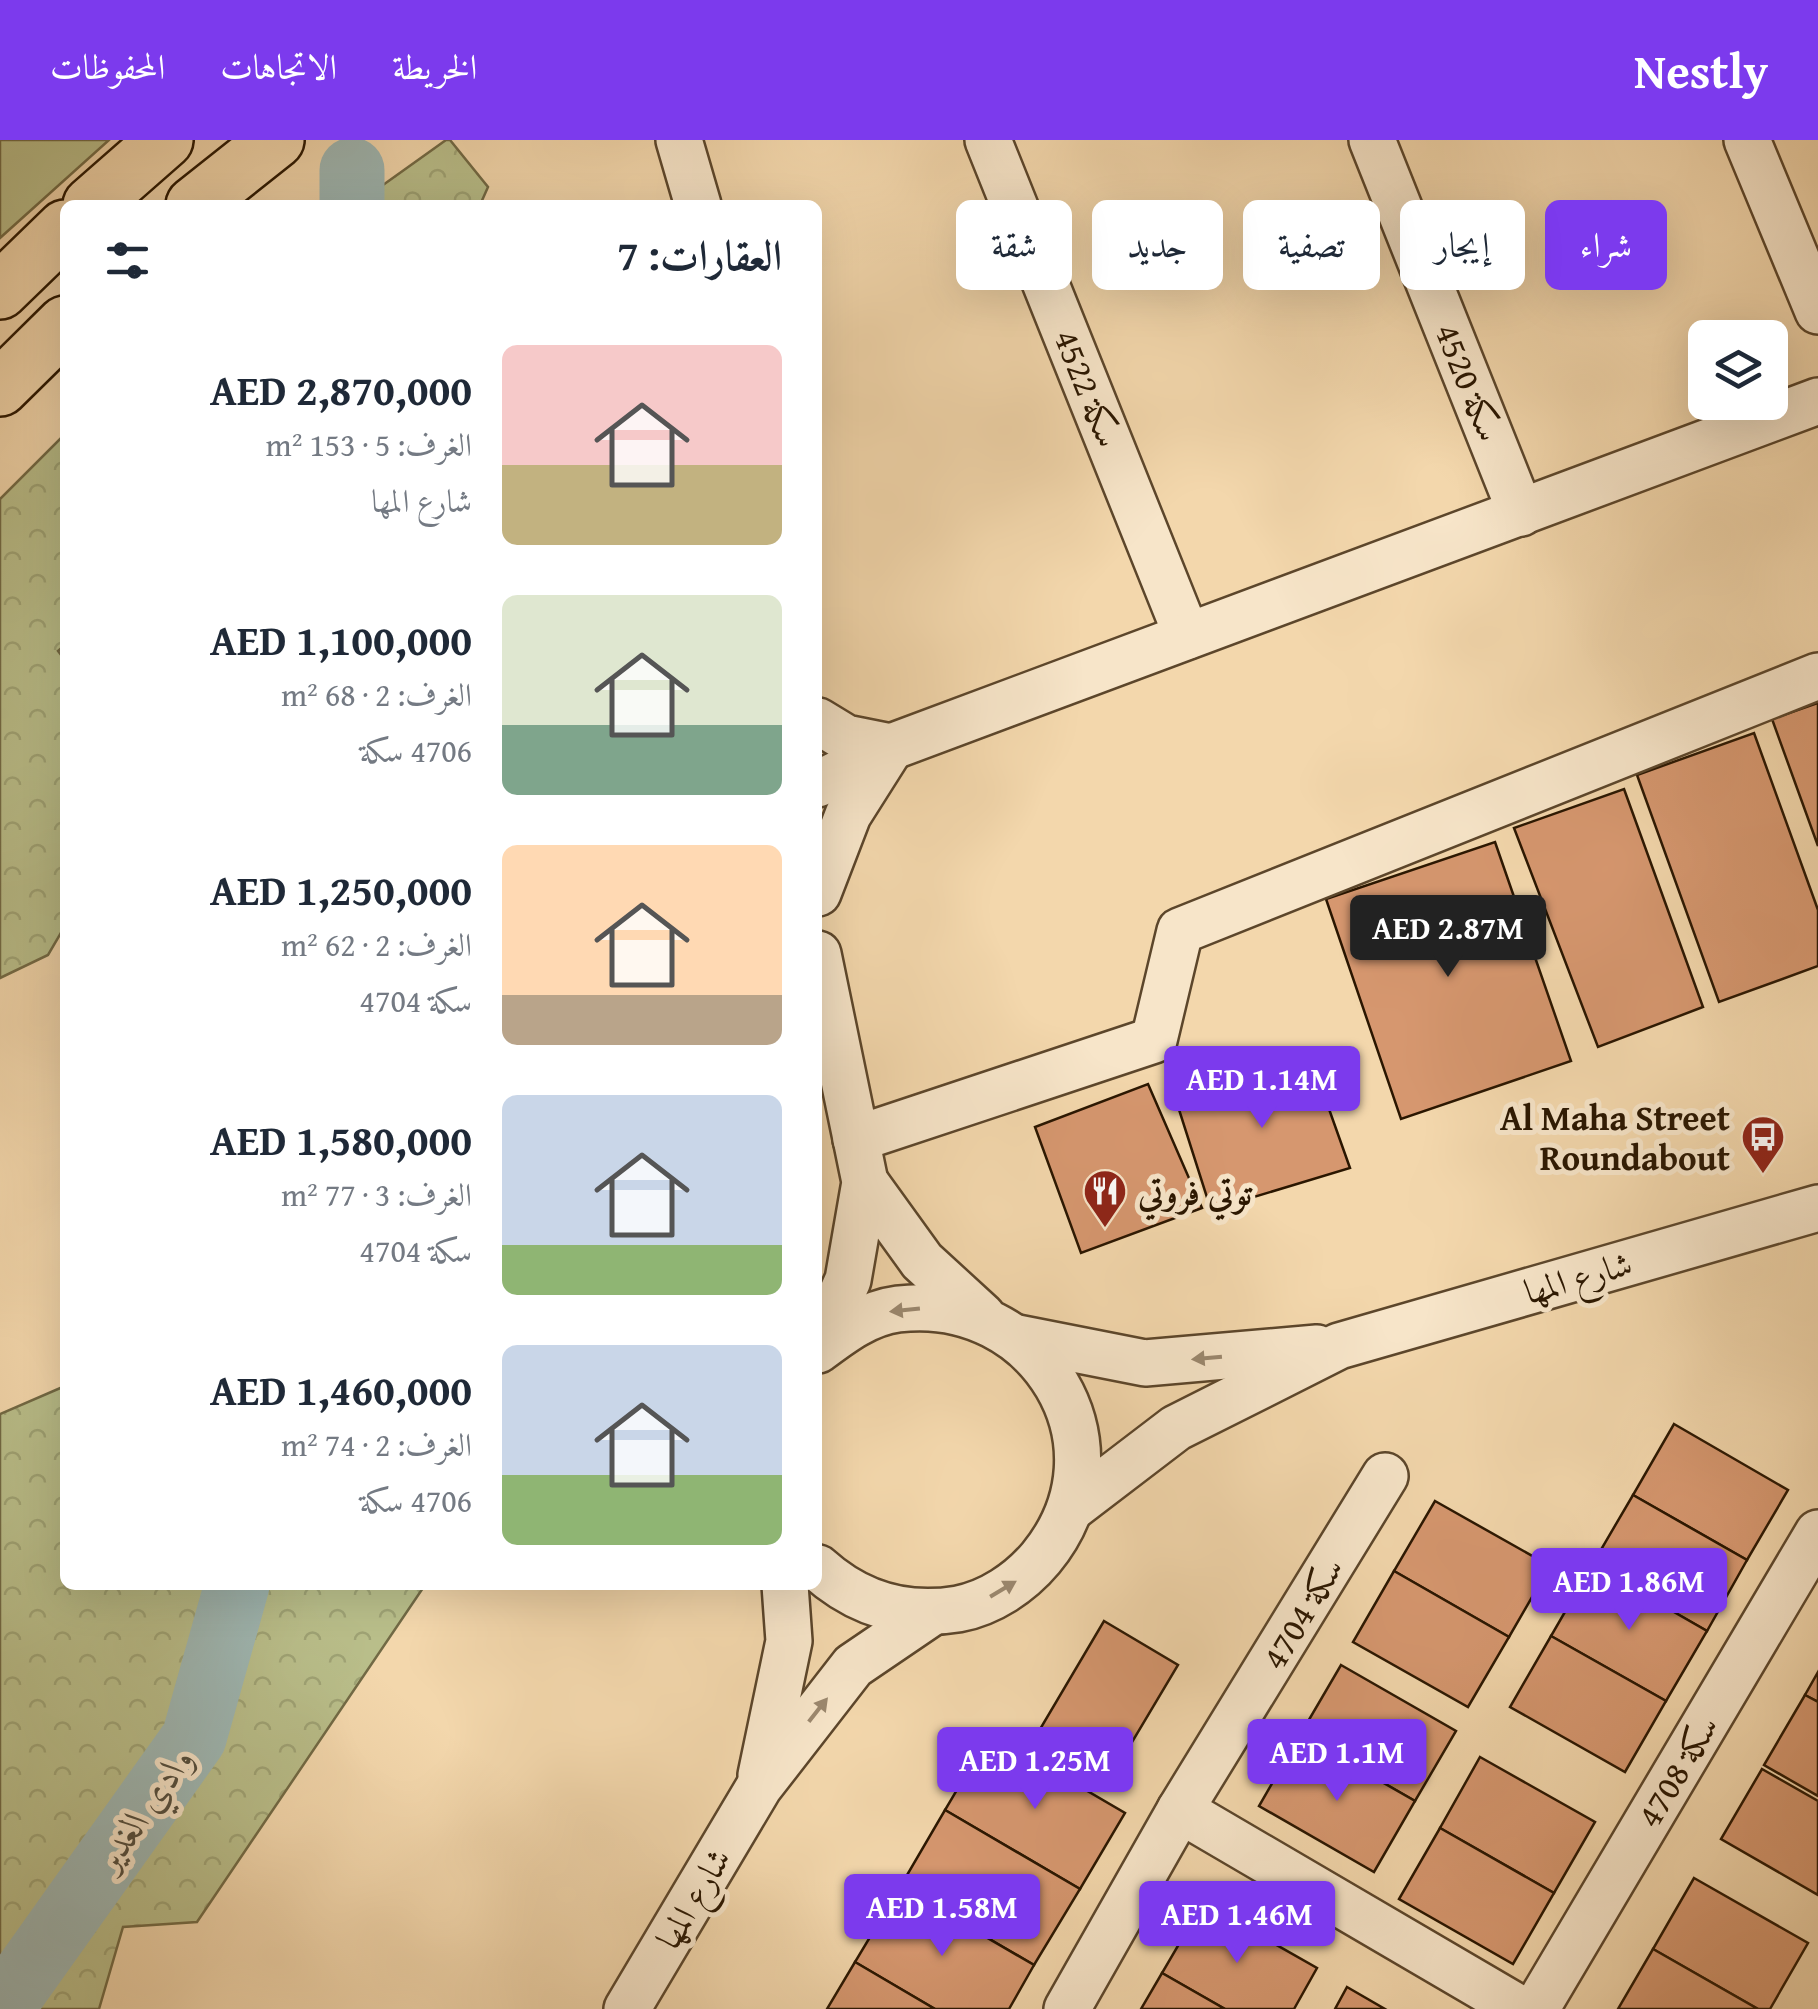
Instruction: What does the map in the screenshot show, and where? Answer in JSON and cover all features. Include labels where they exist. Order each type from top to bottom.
[{"type":"main road","points":[[97,200],[164,140]]},
{"type":"main road","points":[[204,200],[276,140]]},
{"type":"main road","points":[[0,291],[60,233]]},
{"type":"main road","points":[[0,388],[60,329]]},
{"type":"street","points":[[206,200],[302,140]]},
{"type":"street","name":"سكة 4522","points":[[988,140],[1187,636]]},
{"type":"street","name":"سكة 4520","points":[[1372,140],[1522,513]]},
{"type":"street","points":[[1747,140],[1818,311]]},
{"type":"street","points":[[822,782],[891,747],[1818,401]]},
{"type":"street","points":[[861,1161],[1154,1040],[1180,931],[1818,676]]},
{"type":"street","points":[[822,723],[846,738],[891,747]]},
{"type":"street","points":[[822,883],[848,816],[891,747]]},
{"type":"street","points":[[822,973],[861,1161],[848,1280],[822,1339]]},
{"type":"street","points":[[822,1572],[840,1588],[884,1608],[931,1613],[968,1607],[1001,1593],[1042,1556],[1070,1509],[1078,1472],[1076,1434],[1065,1398],[1045,1365],[922,1261],[861,1161]]},
{"type":"street","name":"شارع المها","points":[[1070,1509],[1176,1428],[1339,1346],[1818,1208]]},
{"type":"street","points":[[822,1345],[852,1324],[895,1310],[940,1308],[1001,1328]]},
{"type":"street","name":"شارع المها","points":[[1001,1328],[1145,1363],[1339,1346]]},
{"type":"street","name":"سكة 4704","points":[[1067,2009],[1180,1810],[1386,1476]]},
{"type":"street","name":"سكة 4708","points":[[1536,2009],[1818,1533]]},
{"type":"street","name":"شارع المها","points":[[759,1787],[789,1641],[785,1590]]},
{"type":"street","name":"شارع المها","points":[[627,2009],[759,1787],[852,1666],[931,1613]]},
{"type":"street","points":[[1180,1810],[1520,2009]]},
{"type":"green space","points":[[0,140],[109,140],[0,238]]},
{"type":"green space","points":[[446,140],[488,187],[482,200],[362,200]]},
{"type":"green space","points":[[60,439],[60,935],[48,955],[0,978],[0,499]]},
{"type":"green space","points":[[60,1388],[60,1590],[422,1590],[197,1922],[123,1927],[99,2009],[0,2009],[0,1414]]},
{"type":"building","points":[[1818,703],[1818,846],[1772,719]]},
{"type":"building","points":[[1754,733],[1818,910],[1818,966],[1719,1002],[1637,775]]},
{"type":"building","points":[[1624,789],[1703,1007],[1598,1047],[1514,828]]},
{"type":"building","points":[[1495,842],[1571,1061],[1401,1119],[1326,899]]},
{"type":"building","points":[[1308,1050],[1350,1168],[1211,1210],[1175,1097]]},
{"type":"building","points":[[1148,1084],[1202,1208],[1081,1253],[1035,1127]]},
{"type":"building","points":[[1674,1424],[1788,1490],[1747,1560],[1633,1495]]},
{"type":"building","points":[[1633,1495],[1747,1560],[1707,1631],[1592,1565]]},
{"type":"building","points":[[1435,1501],[1550,1566],[1509,1637],[1394,1571]]},
{"type":"building","points":[[1592,1565],[1707,1631],[1666,1701],[1551,1636]]},
{"type":"building","points":[[1394,1571],[1509,1637],[1468,1707],[1353,1642]]},
{"type":"building","points":[[1104,1621],[1178,1665],[1107,1784],[1033,1741]]},
{"type":"building","points":[[1551,1636],[1666,1701],[1625,1772],[1510,1707]]},
{"type":"building","points":[[1341,1665],[1456,1731],[1415,1801],[1300,1735]]},
{"type":"building","points":[[1818,1672],[1818,1702],[1805,1695]]},
{"type":"building","points":[[1805,1695],[1818,1702],[1818,1796],[1764,1765]]},
{"type":"building","points":[[990,1734],[1125,1813],[1080,1889],[945,1810]]},
{"type":"building","points":[[1300,1735],[1415,1801],[1374,1872],[1259,1806]]},
{"type":"building","points":[[1480,1757],[1595,1822],[1554,1893],[1440,1828]]},
{"type":"building","points":[[1762,1769],[1818,1801],[1818,1895],[1721,1839]]},
{"type":"building","points":[[945,1810],[1080,1889],[1034,1965],[900,1887]]},
{"type":"building","points":[[1440,1828],[1554,1893],[1513,1964],[1399,1899]]},
{"type":"building","points":[[1694,1878],[1808,1943],[1770,2009],[1758,2009],[1653,1949]]},
{"type":"building","points":[[900,1887],[1034,1965],[1009,2009],[935,2009],[855,1962]]},
{"type":"building","points":[[1203,1903],[1317,1968],[1294,2009],[1225,2009],[1162,1973]]},
{"type":"building","points":[[1653,1949],[1758,2009],[1618,2009]]},
{"type":"building","points":[[855,1962],[935,2009],[827,2009]]},
{"type":"building","points":[[1162,1973],[1225,2009],[1141,2009]]},
{"type":"building","points":[[1347,1987],[1385,2009],[1335,2009]]},
{"type":"waterway","name":"وادي الغدير","points":[[352,170],[352,200]]},
{"type":"waterway","name":"وادي الغدير","points":[[1,2009],[194,1738],[236,1590]]},
{"type":"place","name":"Al Maha Street Roundabout","points":[[1763,1175]]},
{"type":"place","name":"توتي فروتي","points":[[1105,1229]]}]
